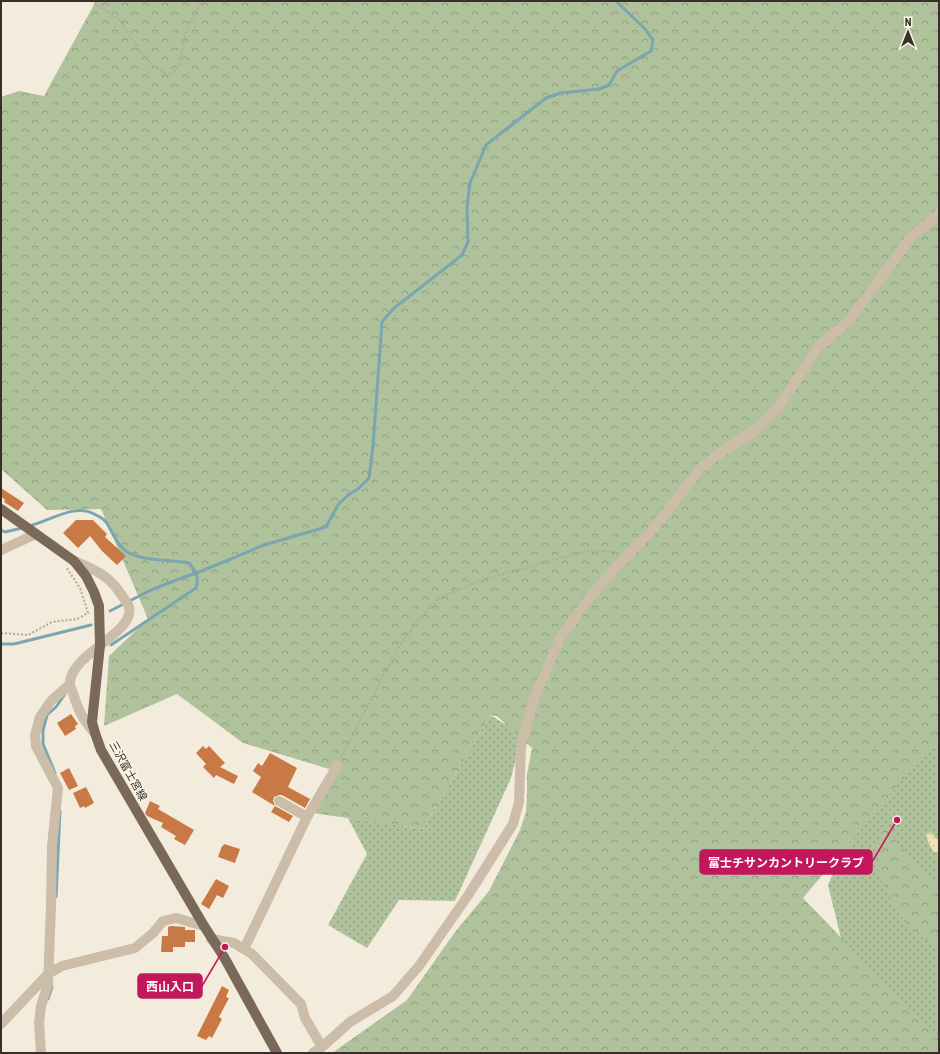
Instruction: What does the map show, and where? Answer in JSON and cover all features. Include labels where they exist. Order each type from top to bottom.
[{"type":"main road","name":"三沢富士宮線","points":[[1,509],[74,561],[86,576],[99,606],[100,645],[92,722],[101,750],[211,939],[224,957],[277,1053]]},
{"type":"street","points":[[211,939],[234,943],[252,954],[301,1004],[318,1050],[350,1022],[393,996],[419,966],[469,894],[513,824],[519,802],[521,747],[533,701],[560,638],[591,596],[629,553],[655,527],[699,470],[713,458],[758,428],[778,408],[818,346],[850,320],[910,238],[939,213]]},
{"type":"street","points":[[1,550],[34,533]]},
{"type":"street","points":[[74,561],[97,570],[108,578],[129,607],[128,619],[116,632],[78,665],[72,674],[70,684],[77,706],[84,721],[95,733]]},
{"type":"street","points":[[41,1053],[39,1023],[41,1006],[48,984],[52,846],[58,788],[36,746],[35,735],[40,717],[51,701],[70,684]]},
{"type":"street","points":[[244,949],[307,817],[337,766]]},
{"type":"street","points":[[279,801],[307,817]]},
{"type":"street","points":[[1,1024],[48,974],[62,966],[135,948],[153,933],[163,921],[176,918],[204,926]]},
{"type":"path","points":[[91,1],[120,20],[150,64],[164,74],[173,74],[179,64],[187,28],[202,1]]},
{"type":"path","points":[[337,766],[397,649],[420,618],[439,598],[479,581],[588,551],[629,553]]},
{"type":"path","points":[[1,633],[28,635],[52,622],[77,619],[88,613],[80,588],[66,569],[64,554]]},
{"type":"green space","points":[[96,1],[939,1],[939,737],[803,898],[939,1039],[939,1053],[332,1053],[407,1000],[455,932],[489,891],[520,830],[526,812],[527,774],[532,748],[497,716],[490,715],[423,829],[313,813],[339,772],[243,743],[177,694],[104,726],[109,656],[148,619],[101,509],[47,510],[1,469],[1,97],[19,91],[44,96]]},
{"type":"green space","points":[[939,710],[939,1053],[869,1053],[828,885],[882,755]]},
{"type":"green space","points":[[490,715],[522,734],[511,778],[455,901],[399,900],[367,948],[328,925],[367,854],[348,818],[423,829]]},
{"type":"green space","points":[[885,826],[916,865],[939,887],[939,950],[906,925],[878,875],[876,847]]},
{"type":"sand","points":[[930,832],[939,841],[939,852],[934,852],[929,844],[926,835]]},
{"type":"building","points":[[1,488],[24,503],[18,511],[4,502],[5,500],[1,496]]},
{"type":"building","points":[[76,520],[93,520],[107,534],[105,537],[126,556],[117,565],[102,551],[90,536],[78,548],[63,533]]},
{"type":"building","points":[[71,714],[78,724],[75,726],[76,729],[65,736],[57,723]]},
{"type":"building","points":[[203,746],[206,749],[209,746],[225,763],[220,767],[238,776],[234,784],[216,775],[214,778],[203,767],[206,764],[196,753]]},
{"type":"building","points":[[270,753],[297,768],[288,787],[310,799],[305,808],[282,795],[274,797],[273,801],[275,806],[252,792],[261,777],[253,771],[258,763],[262,766]]},
{"type":"building","points":[[69,768],[78,786],[69,790],[60,773]]},
{"type":"building","points":[[86,787],[94,803],[85,808],[84,806],[80,808],[73,793]]},
{"type":"building","points":[[150,801],[160,806],[158,809],[194,830],[185,845],[174,839],[176,836],[161,827],[163,823],[147,816],[145,813]]},
{"type":"building","points":[[275,806],[293,816],[289,822],[271,812]]},
{"type":"building","points":[[224,844],[240,849],[235,863],[218,857]]},
{"type":"building","points":[[216,879],[229,886],[223,898],[217,895],[209,909],[201,904]]},
{"type":"building","points":[[168,927],[185,927],[185,930],[195,930],[195,942],[185,942],[185,947],[173,947],[173,952],[161,952],[162,936],[168,936]]},
{"type":"building","points":[[222,986],[229,990],[226,997],[229,998],[219,1017],[222,1019],[212,1038],[209,1036],[206,1040],[197,1036]]},
{"type":"waterway","points":[[110,611],[151,590],[197,573],[264,545],[326,527],[338,505],[369,478],[373,446],[382,322],[393,309],[462,255],[468,242],[467,207],[470,183],[486,145],[546,98],[561,93],[599,89],[609,85],[617,71],[651,51],[653,40],[645,29],[616,1]]},
{"type":"waterway","points":[[29,526],[71,511],[88,512],[105,521],[120,545],[129,553],[144,558],[189,563],[197,578],[196,588],[111,645]]},
{"type":"waterway","points":[[1,530],[5,532],[22,528]]},
{"type":"waterway","points":[[1,644],[14,644],[91,625]]},
{"type":"waterway","points":[[55,773],[43,744],[43,730],[47,715],[56,707],[65,694]]},
{"type":"waterway","points":[[56,897],[60,811]]},
{"type":"waterway","points":[[48,999],[52,987]]},
{"type":"place","name":"富士チサンカントリークラブ","points":[[897,820]]},
{"type":"place","name":"西山入口","points":[[225,947]]}]
